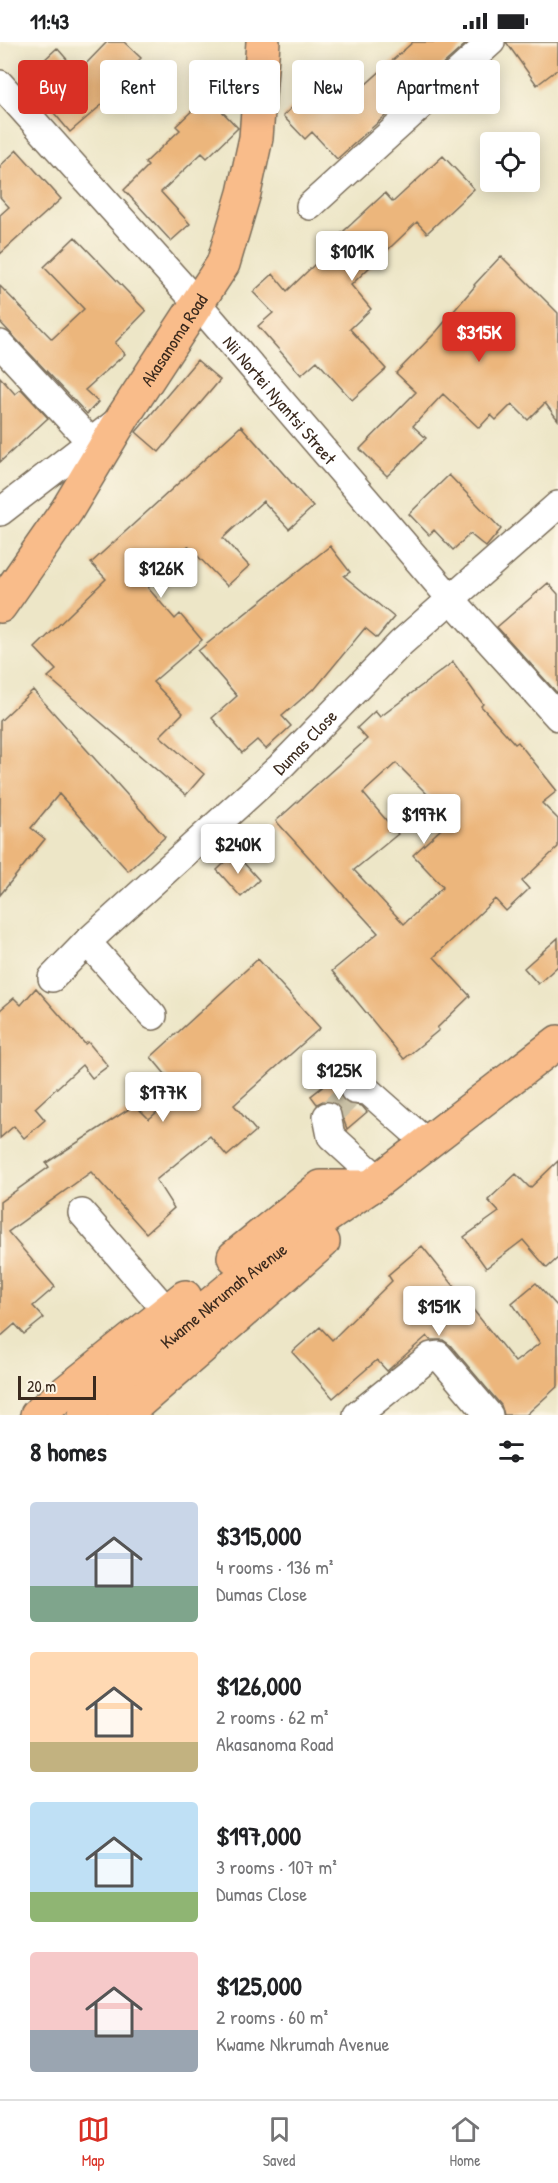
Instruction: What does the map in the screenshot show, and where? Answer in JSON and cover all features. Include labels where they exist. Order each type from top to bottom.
[{"type":"main road","name":"Akasanoma Road","points":[[0,606],[67,510],[123,417],[224,264],[244,193],[256,138],[263,42]]},
{"type":"main road","name":"Kwame Nkrumah Avenue","points":[[85,1415],[146,1358],[231,1286],[374,1184],[558,1042]]},
{"type":"main road","name":"Kwame Nkrumah Avenue","points":[[124,1415],[356,1214],[374,1184]]},
{"type":"main road","points":[[37,1415],[321,1187],[374,1184]]},
{"type":"street","points":[[310,206],[491,42]]},
{"type":"street","name":"Nii Nortei Nyantsi Street","points":[[0,84],[197,303],[452,600],[558,717]]},
{"type":"street","points":[[0,344],[90,441]]},
{"type":"street","points":[[0,512],[123,417]]},
{"type":"street","name":"Dumas Close","points":[[52,978],[87,942],[280,767],[401,643],[558,505]]},
{"type":"street","points":[[87,942],[153,1016]]},
{"type":"street","points":[[354,1090],[368,1091],[427,1143]]},
{"type":"street","points":[[327,1116],[331,1136],[374,1184]]},
{"type":"street","points":[[82,1213],[167,1311]]},
{"type":"street","points":[[357,1415],[431,1356],[438,1355],[489,1415]]},
{"type":"building","points":[[107,42],[124,42],[141,58],[139,60],[100,60],[100,106],[70,132],[55,114],[88,114],[88,62]]},
{"type":"building","points":[[413,42],[468,42],[448,60],[393,60]]},
{"type":"building","points":[[506,42],[558,42],[558,69],[537,85]]},
{"type":"building","points":[[57,48],[68,60],[44,60]]},
{"type":"building","points":[[376,75],[376,114],[387,114],[337,159],[312,132],[305,139],[283,116],[292,107],[292,114],[364,114],[364,86]]},
{"type":"building","points":[[189,114],[225,114],[238,128],[207,158],[202,153],[161,192],[190,224],[171,241],[124,190],[148,166],[145,163],[180,130],[176,126]]},
{"type":"building","points":[[17,150],[61,199],[0,254],[0,215],[9,207],[0,197],[0,166]]},
{"type":"building","points":[[443,156],[474,189],[427,233],[417,222],[351,285],[371,309],[350,329],[386,369],[352,400],[317,361],[301,375],[258,326],[273,313],[253,292],[273,274],[287,291],[335,245],[332,242],[385,193],[393,202]]},
{"type":"building","points":[[75,237],[146,311],[115,343],[125,354],[85,390],[98,402],[87,414],[0,322],[0,286],[52,339],[84,309],[44,267]]},
{"type":"building","points":[[501,256],[558,313],[558,420],[545,403],[528,420],[512,404],[496,420],[491,415],[479,428],[443,394],[413,426],[426,438],[387,476],[360,449],[416,392],[396,373],[437,331]]},
{"type":"building","points":[[197,360],[220,380],[159,452],[136,432]]},
{"type":"building","points":[[0,377],[15,394],[21,389],[48,418],[0,462]]},
{"type":"building","points":[[241,426],[313,507],[289,529],[263,501],[223,538],[249,566],[227,586],[188,546],[148,588],[175,619],[180,614],[202,640],[153,682],[183,713],[160,736],[204,774],[186,795],[48,677],[56,670],[35,648],[106,579],[91,563]]},
{"type":"building","points":[[449,475],[501,529],[486,547],[470,534],[453,550],[434,530],[429,535],[409,514]]},
{"type":"building","points":[[330,546],[350,572],[344,576],[394,617],[377,638],[365,628],[314,690],[282,716],[291,726],[266,749],[257,740],[242,753],[212,718],[237,696],[198,651]]},
{"type":"building","points":[[548,583],[558,594],[558,694],[497,627]]},
{"type":"building","points":[[453,662],[483,704],[481,706],[515,744],[518,742],[557,791],[542,803],[558,819],[558,847],[522,881],[529,889],[506,911],[495,899],[434,957],[470,996],[437,1028],[439,1030],[404,1059],[332,971],[378,933],[276,821],[367,739],[357,728],[375,711],[380,717]],"holes":[[[396,763],[452,819],[413,855],[443,887],[404,924],[354,870],[398,834],[363,793]]]},
{"type":"building","points":[[33,690],[165,837],[128,871],[59,794],[31,828],[45,839],[0,895],[0,721]]},
{"type":"building","points":[[235,853],[259,880],[241,897],[217,870]]},
{"type":"building","points":[[558,938],[558,966],[538,984],[524,968]]},
{"type":"building","points":[[258,959],[320,1028],[234,1105],[256,1131],[227,1156],[210,1136],[156,1180],[174,1208],[146,1233],[91,1172],[8,1232],[55,1287],[33,1306],[44,1318],[24,1334],[15,1324],[0,1337],[0,1202],[49,1167],[46,1163],[135,1105],[149,1119],[180,1092],[151,1057]]},
{"type":"building","points":[[36,988],[85,1044],[88,1042],[108,1066],[92,1078],[82,1065],[35,1108],[45,1120],[24,1138],[14,1126],[0,1138],[0,1010],[14,998],[21,1005]]},
{"type":"building","points":[[340,1073],[344,1078],[338,1088],[340,1097],[346,1103],[362,1106],[367,1112],[347,1129],[338,1105],[331,1101],[317,1104],[311,1096]]},
{"type":"building","points":[[558,1161],[558,1258],[547,1268],[523,1240],[486,1268],[464,1237],[499,1212],[488,1200],[516,1174],[530,1188]]},
{"type":"building","points":[[422,1246],[515,1362],[540,1343],[512,1303],[536,1283],[558,1307],[558,1386],[526,1415],[504,1415],[501,1405],[450,1345],[443,1340],[430,1340],[427,1336],[387,1371],[377,1360],[333,1398],[292,1352],[320,1327],[332,1340],[392,1281],[388,1275]]},
{"type":"tunnel","points":[[327,1116],[354,1090]]}]
